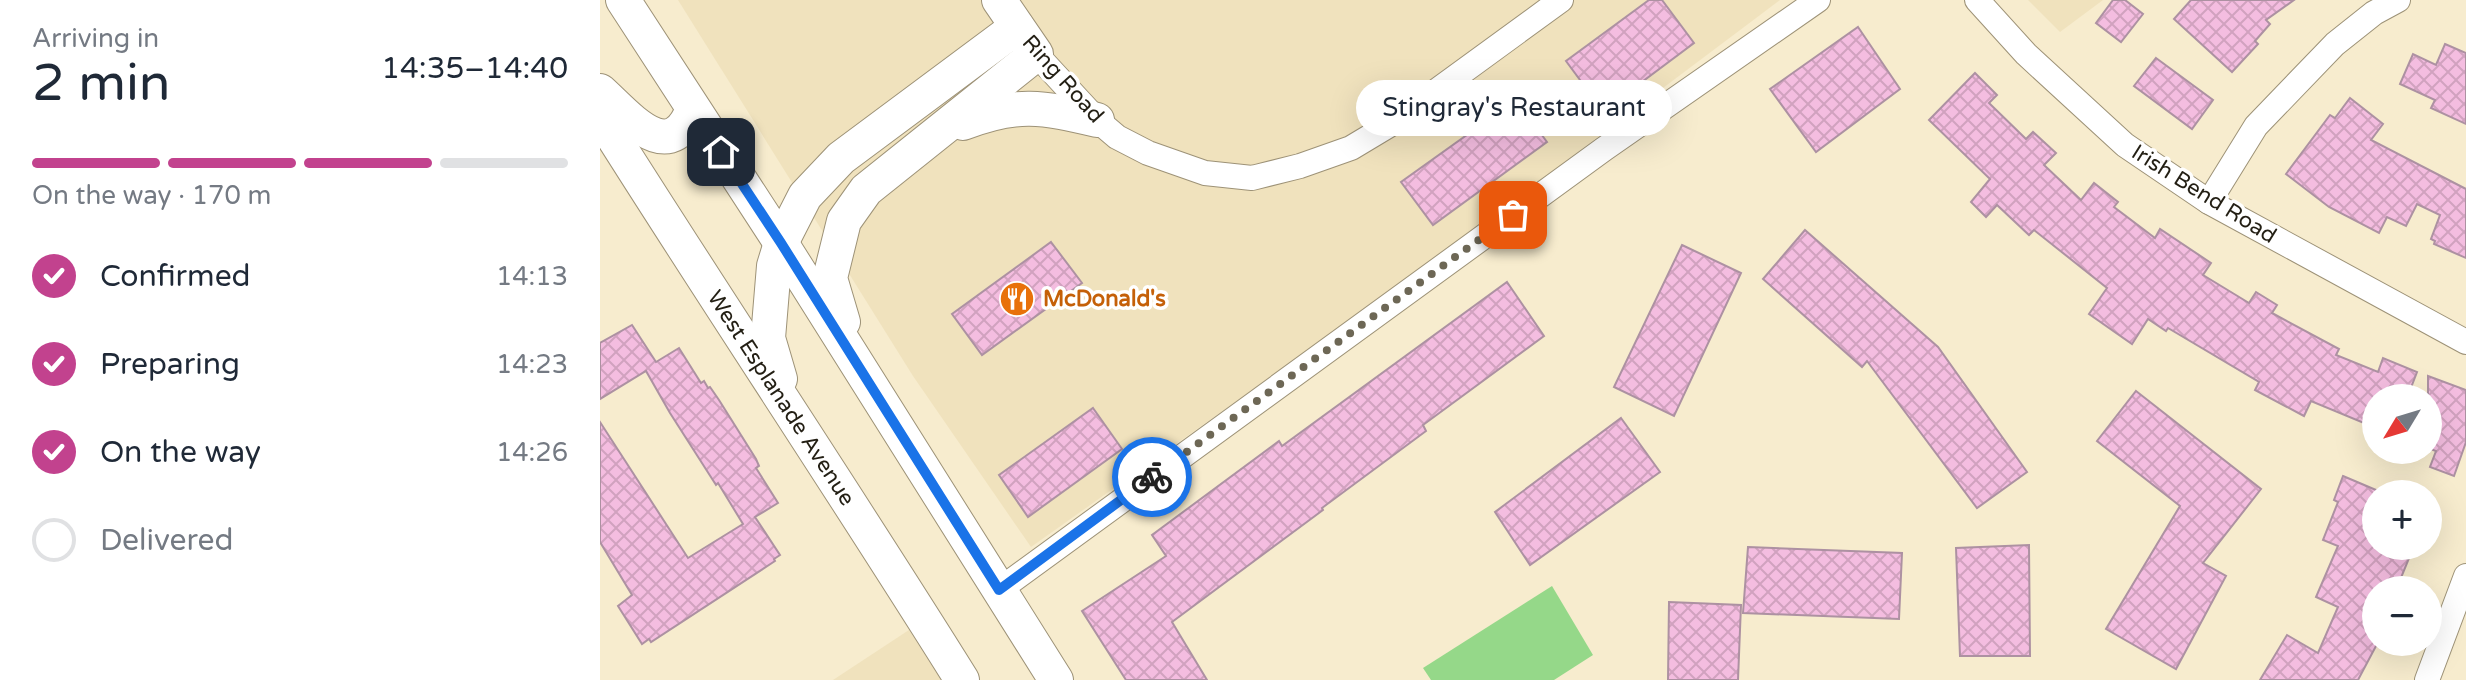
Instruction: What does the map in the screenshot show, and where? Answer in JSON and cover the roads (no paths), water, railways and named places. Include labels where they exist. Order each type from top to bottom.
[{"type":"main road","points":[[623,0],[781,243],[1056,680]]},
{"type":"main road","points":[[944,130],[1017,27]]},
{"type":"main road","points":[[792,417],[768,338],[772,279],[781,243],[805,196],[841,158],[1017,27]]},
{"type":"main road","points":[[600,91],[645,132],[664,137],[672,137],[679,132],[693,109]]},
{"type":"main road","points":[[853,361],[830,278],[844,221],[866,190],[944,130],[993,111],[1050,109],[1097,120]]},
{"type":"main road","name":"West Esplanade Avenue","points":[[600,116],[792,417],[888,560],[962,680]]},
{"type":"street","name":"Ring Road","points":[[1017,27],[1097,120],[1117,137],[1148,153],[1205,173],[1252,178],[1300,166],[1351,148],[1391,124],[1561,0]]},
{"type":"street","points":[[999,590],[1604,149],[1818,0]]},
{"type":"street","name":"Irish Bend Road","points":[[1977,0],[2026,54],[2125,145],[2209,202],[2466,342]]},
{"type":"street","points":[[2209,202],[2256,126],[2335,44],[2374,13],[2398,0]]},
{"type":"street","points":[[2427,680],[2466,576]]},
{"type":"place","name":"Stingray's Restaurant","points":[[1513,215]]},
{"type":"place","name":"McDonald's","points":[[1017,299]]}]
